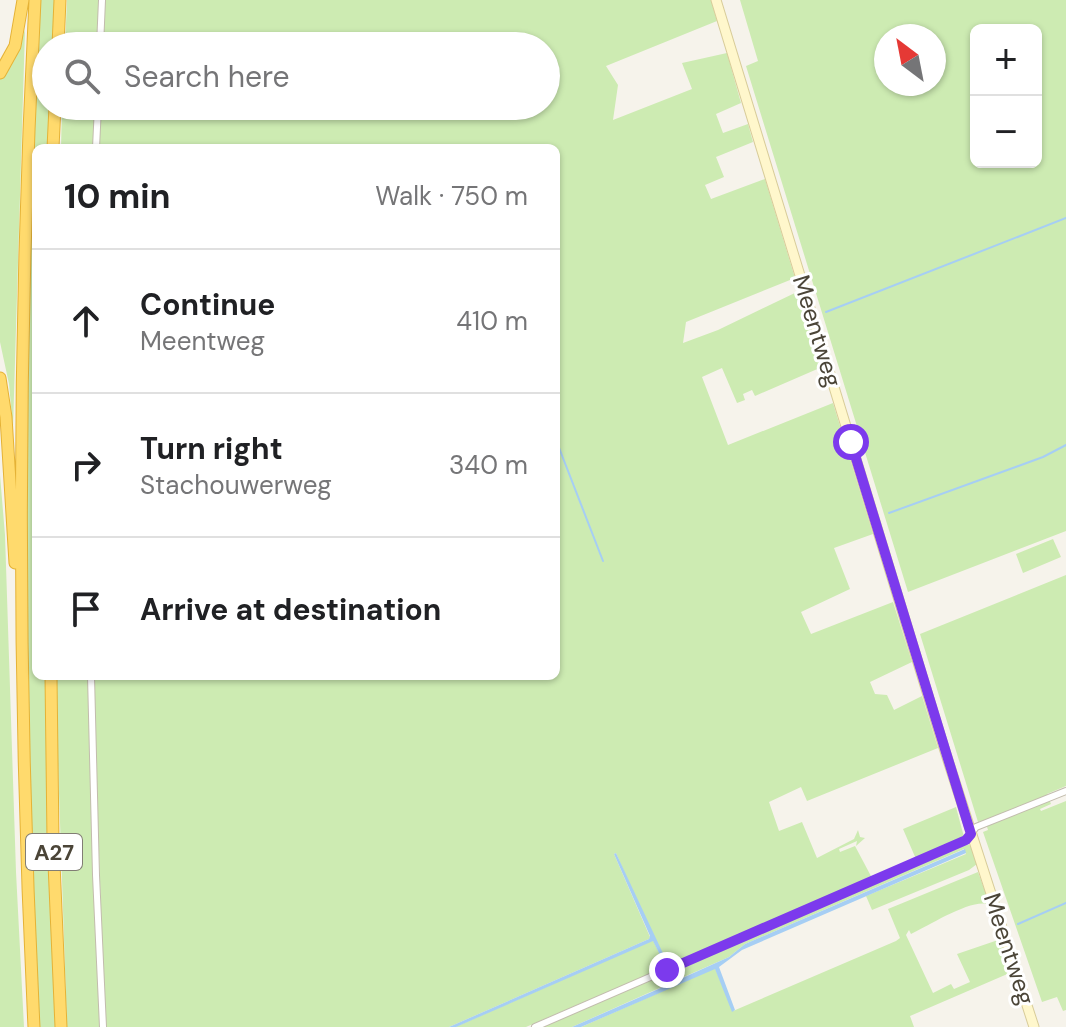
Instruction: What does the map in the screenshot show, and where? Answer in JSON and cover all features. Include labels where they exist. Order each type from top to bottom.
[{"type":"highway","points":[[0,73],[15,46],[23,0]]},
{"type":"highway","name":"A27","points":[[33,32],[35,0]]},
{"type":"highway","points":[[59,32],[60,0]]},
{"type":"highway","name":"A27","points":[[22,675],[22,426],[26,190],[32,63]]},
{"type":"highway","points":[[53,144],[54,120]]},
{"type":"highway","name":"A27","points":[[0,378],[6,417],[22,675],[34,1027]]},
{"type":"highway","name":"A27","points":[[51,680],[53,840],[61,1027]]},
{"type":"street","points":[[101,32],[102,0]]},
{"type":"street","name":"Meentweg","points":[[716,0],[971,834],[1034,1027]]},
{"type":"street","points":[[96,144],[97,120]]},
{"type":"street","points":[[91,680],[103,1027]]},
{"type":"street","points":[[535,1027],[966,840],[976,827],[1066,791]]},
{"type":"green space","points":[[38,0],[57,0],[56,32],[37,32]]},
{"type":"green space","points":[[67,0],[100,0],[99,32],[66,32]]},
{"type":"green space","points":[[104,0],[711,0],[717,21],[606,66],[618,85],[613,120],[692,89],[682,63],[727,53],[741,103],[716,114],[723,133],[748,124],[753,142],[716,157],[724,177],[705,185],[711,199],[765,179],[795,278],[686,322],[683,343],[718,330],[799,291],[822,367],[755,396],[752,390],[743,394],[745,400],[737,403],[722,368],[702,377],[728,445],[833,403],[873,534],[834,548],[850,589],[801,612],[811,634],[893,602],[912,662],[870,682],[875,694],[887,695],[894,710],[922,696],[938,748],[807,801],[801,787],[769,802],[779,831],[802,822],[817,858],[854,839],[858,830],[860,837],[865,838],[856,846],[857,841],[839,849],[840,852],[855,846],[872,878],[526,1027],[455,1027],[653,940],[665,965],[616,853],[649,939],[449,1027],[105,1027],[93,680],[560,680],[560,144],[97,144],[98,120],[560,120],[560,32],[103,32]]},
{"type":"green space","points":[[740,0],[1066,0],[1066,531],[908,592],[746,66],[758,61]]},
{"type":"green space","points":[[25,30],[13,428],[9,384],[0,342],[0,79],[14,61]]},
{"type":"green space","points":[[34,120],[52,120],[51,144],[33,144]]},
{"type":"green space","points":[[62,120],[96,120],[95,144],[61,144]]},
{"type":"green space","points":[[32,175],[32,680],[45,680],[57,1027],[39,1027],[32,839],[25,526]]},
{"type":"green space","points":[[0,475],[5,535],[24,1027],[0,1027]]},
{"type":"green space","points":[[1053,539],[1061,557],[1023,573],[1016,554]]},
{"type":"green space","points":[[1066,575],[1066,786],[1047,794],[1051,804],[1040,809],[1066,801],[1066,1010],[1063,1011],[1057,997],[1042,1002],[983,832],[988,830],[985,820],[978,822],[920,634]]},
{"type":"green space","points":[[55,680],[89,680],[101,1027],[67,1027]]},
{"type":"green space","points":[[956,807],[964,837],[916,859],[903,829]]},
{"type":"green space","points":[[967,844],[971,846],[977,864],[969,870],[872,910],[866,896],[966,854],[964,849],[745,944],[729,957],[677,980],[674,975],[673,982],[572,1027],[540,1027]]},
{"type":"green space","points":[[978,872],[999,929],[987,904],[979,904],[960,909],[911,934],[909,930],[906,935],[933,993],[951,984],[954,989],[970,982],[957,954],[1001,939],[1012,972],[910,1016],[914,1027],[581,1027],[715,968],[733,1011],[896,941],[900,938],[888,909]]},
{"type":"water","points":[[965,849],[966,853],[742,950],[719,967],[735,1010],[732,1012],[715,969],[581,1027],[572,1027],[672,983],[670,976],[674,974],[678,980],[729,957],[745,944]]},
{"type":"water","points":[[616,853],[668,964],[665,965],[653,941],[456,1027],[449,1027],[649,939]]},
{"type":"waterway","points":[[826,312],[1066,218]]},
{"type":"waterway","points":[[889,513],[1043,457],[1066,445]]},
{"type":"waterway","points":[[560,450],[603,561]]},
{"type":"waterway","points":[[1018,924],[1066,903]]},
{"type":"route","points":[[667,970],[966,840],[971,834],[851,442]]}]
